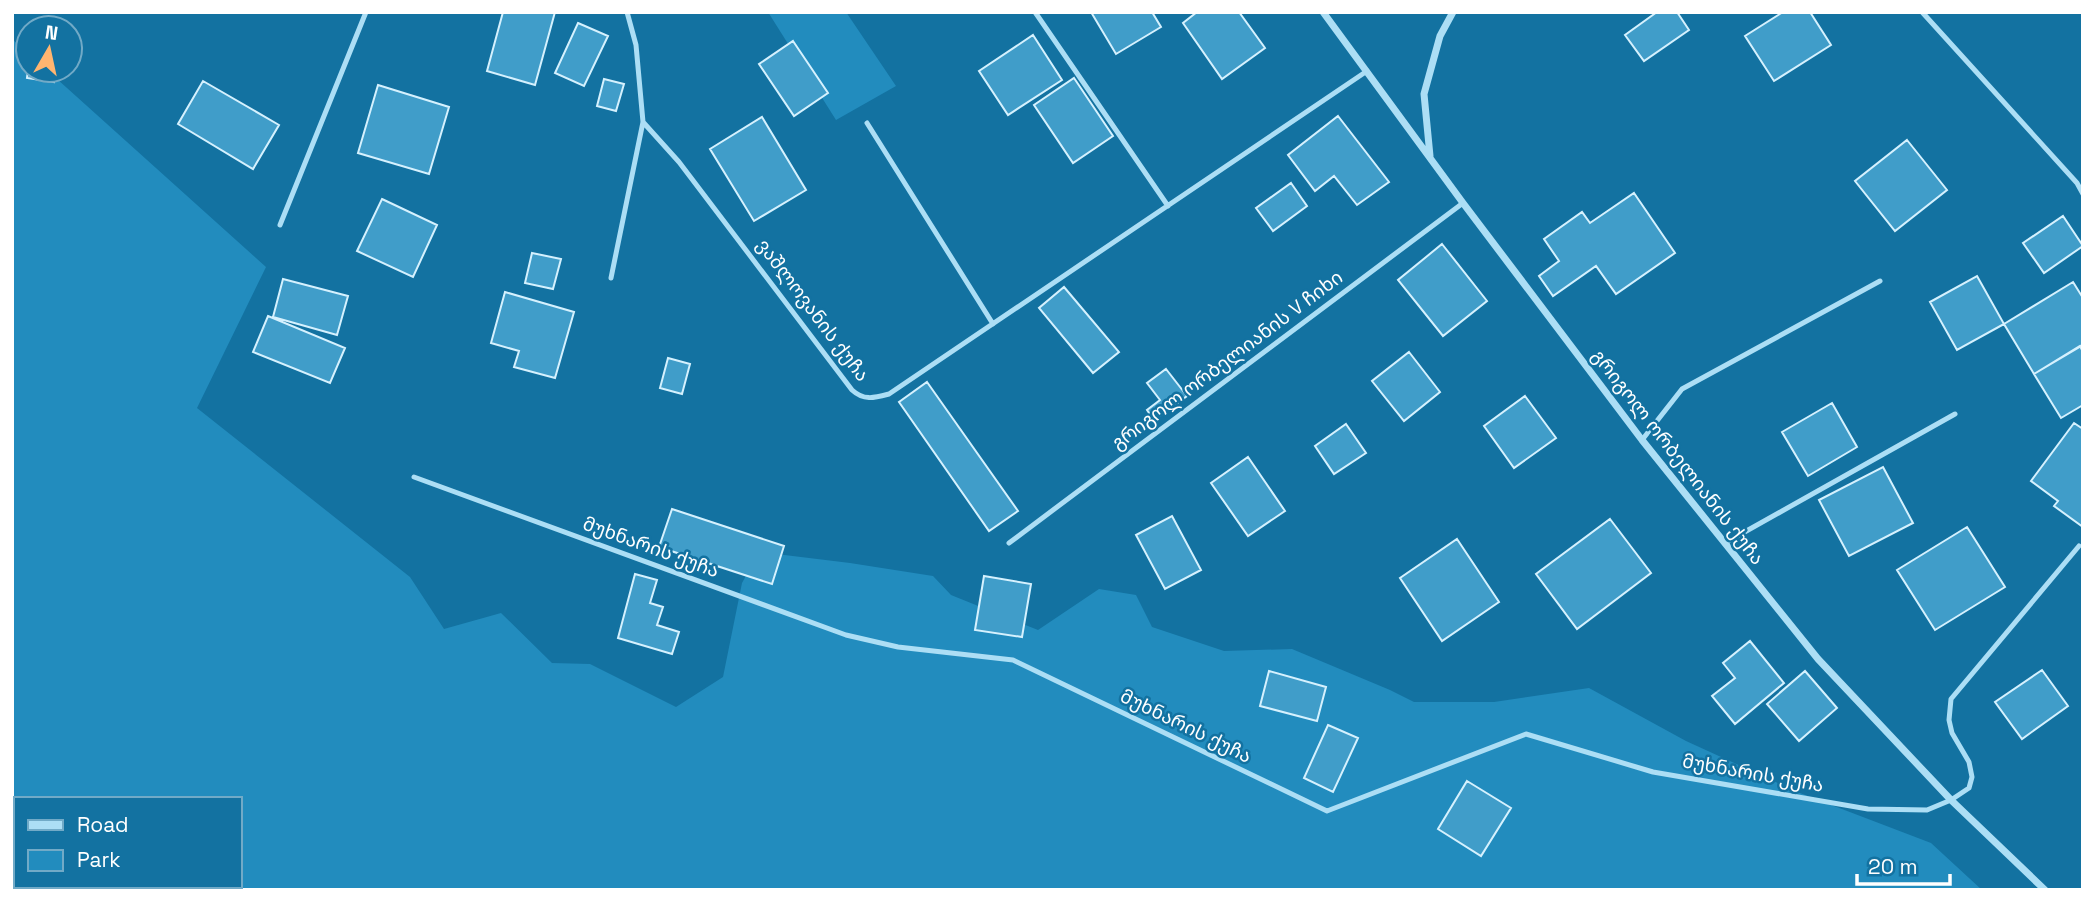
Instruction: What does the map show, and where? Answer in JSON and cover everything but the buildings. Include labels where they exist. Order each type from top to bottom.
[{"type":"street","name":"გრიგოლ ორბელიანის ქუჩა","points":[[1323,12],[1642,440],[1818,659],[1951,800],[2045,890]]},
{"type":"street","points":[[1430,157],[1424,94],[1440,36],[1452,12]]},
{"type":"lane","points":[[281,225],[366,12]]},
{"type":"lane","points":[[611,278],[643,122],[636,45],[627,12]]},
{"type":"lane","points":[[1035,12],[1168,206]]},
{"type":"lane","points":[[1922,12],[2077,183],[2083,194]]},
{"type":"lane","name":"ვაშლოვანის ქუჩა","points":[[643,122],[679,162],[859,397],[870,399],[889,394],[1367,71]]},
{"type":"lane","points":[[867,123],[993,324]]},
{"type":"lane","name":"გრიგოლ ორბელიანის V ჩიხი","points":[[1009,543],[1463,203]]},
{"type":"lane","points":[[1642,440],[1682,389],[1880,281]]},
{"type":"lane","points":[[1725,542],[1955,414]]},
{"type":"lane","name":"მუხნარის ქუჩა","points":[[414,477],[846,635],[898,647],[1013,660],[1326,811],[1527,734],[1653,772],[1868,809],[1927,810],[1951,800]]},
{"type":"lane","points":[[1951,800],[1969,788],[1972,778],[1969,762],[1952,733],[1949,720],[1951,699],[2079,546]]},
{"type":"green space","points":[[768,12],[846,12],[896,86],[836,120]]},
{"type":"green space","points":[[12,39],[14,84],[63,84],[266,267],[197,408],[410,577],[444,629],[501,613],[552,663],[590,664],[676,707],[723,677],[742,583],[759,552],[933,576],[951,595],[1038,630],[1099,589],[1136,595],[1152,627],[1224,651],[1292,649],[1414,702],[1494,702],[1589,688],[1686,741],[1800,793],[1931,843],[1982,890],[12,890]]}]
